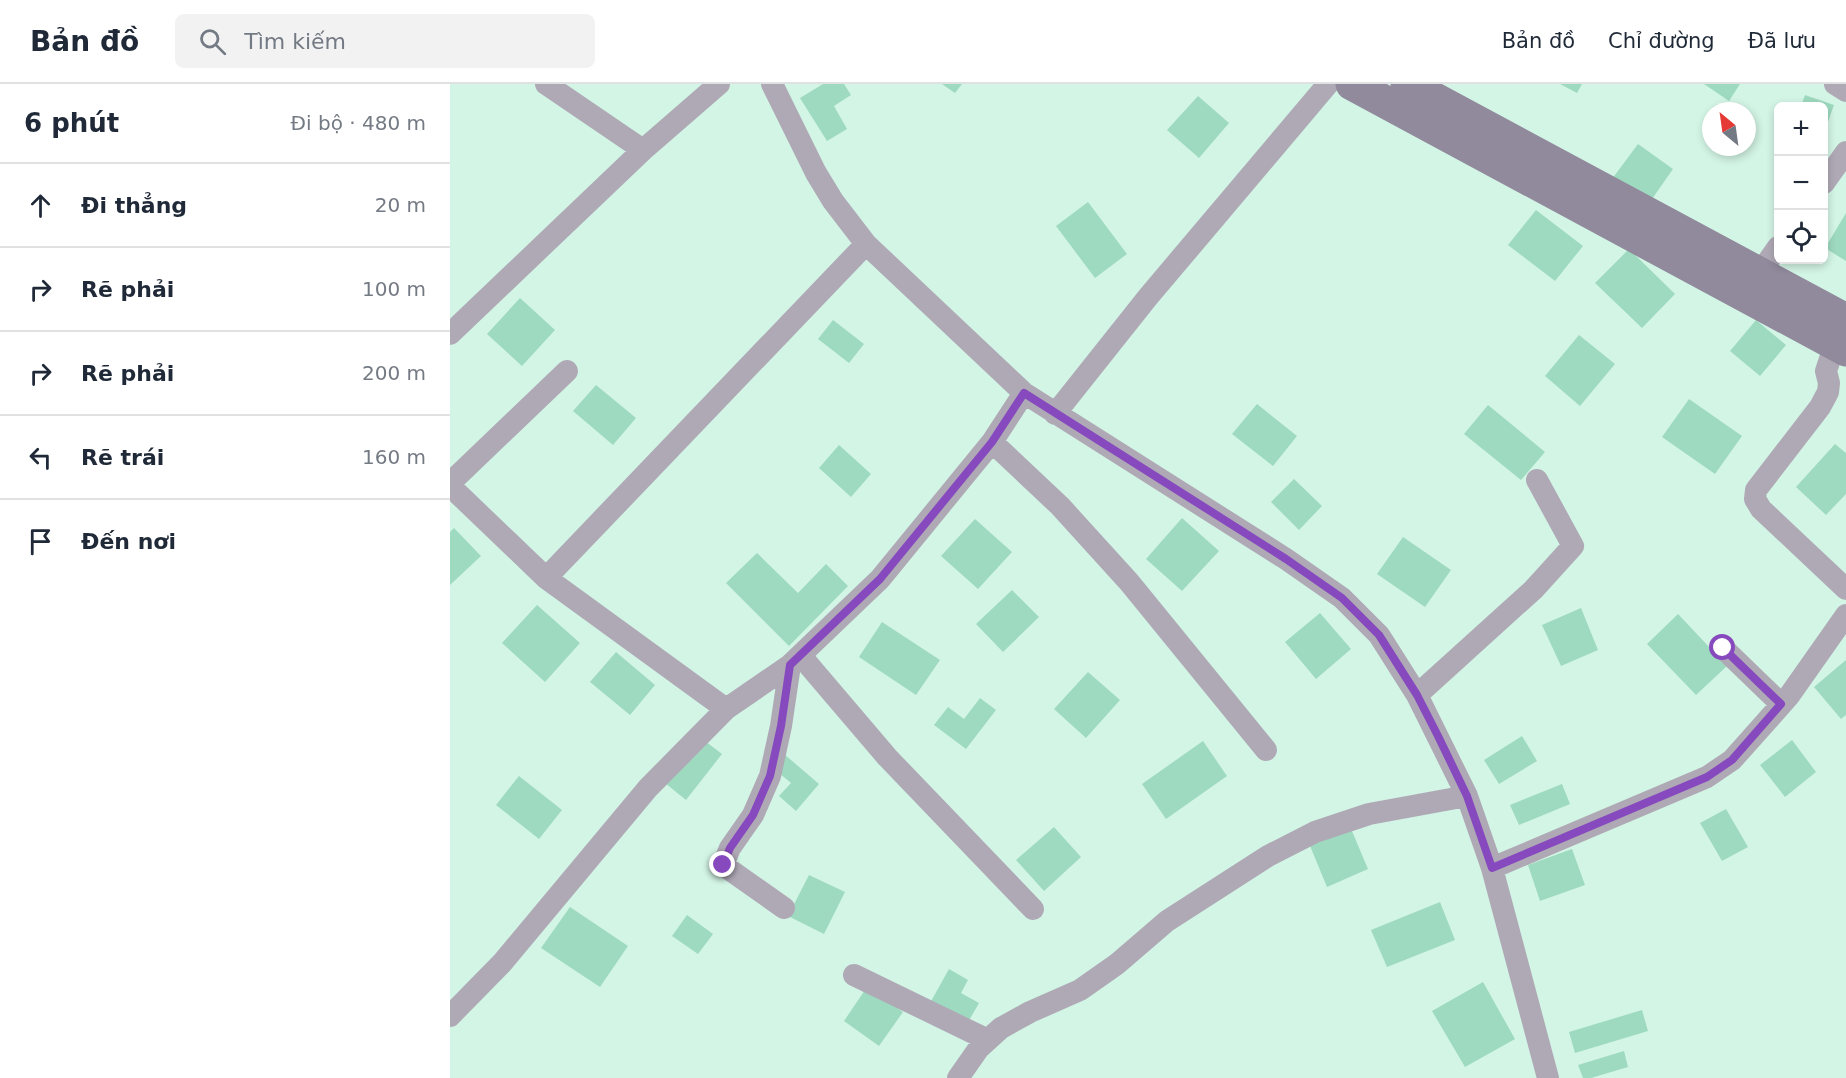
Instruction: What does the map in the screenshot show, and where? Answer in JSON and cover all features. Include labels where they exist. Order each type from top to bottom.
[{"type":"main road","points":[[1352,84],[1843,339]]},
{"type":"main road","points":[[1407,84],[1759,274],[1843,339]]},
{"type":"street","points":[[546,84],[643,150]]},
{"type":"street","points":[[450,334],[643,150],[719,84]]},
{"type":"street","points":[[772,84],[832,201],[866,244],[1024,393],[1286,559],[1342,598],[1379,635],[1417,695],[1467,796],[1492,868],[1548,1078]]},
{"type":"street","points":[[1055,414],[1148,297],[1328,84]]},
{"type":"street","points":[[1835,84],[1846,91]]},
{"type":"street","points":[[1828,177],[1846,152]]},
{"type":"street","points":[[546,578],[866,244]]},
{"type":"street","points":[[1759,274],[1774,254]]},
{"type":"street","points":[[1843,339],[1832,353],[1826,371],[1828,392],[1820,407],[1756,490],[1755,500],[1761,509],[1846,589]]},
{"type":"street","points":[[567,371],[450,484],[546,578],[726,709]]},
{"type":"street","points":[[450,1016],[502,963],[648,788],[726,709],[795,660],[880,579],[992,442],[1024,393]]},
{"type":"street","points":[[992,442],[1060,506],[1130,582],[1266,750]]},
{"type":"street","points":[[1417,695],[1534,589],[1573,546],[1538,480]]},
{"type":"street","points":[[1492,868],[1707,777],[1732,760],[1781,704],[1846,615]]},
{"type":"street","points":[[1723,648],[1781,704]]},
{"type":"street","points":[[784,908],[723,865],[730,848],[753,815],[770,776],[795,660]]},
{"type":"street","points":[[795,660],[1033,909]]},
{"type":"street","points":[[958,1078],[979,1048],[1001,1028],[1030,1012],[1080,990],[1117,964],[1167,921],[1268,856],[1315,832],[1369,814],[1467,796]]},
{"type":"street","points":[[854,975],[988,1040]]},
{"type":"building","points":[[823,84],[844,84],[851,95],[834,106],[847,129],[827,141],[800,98]]},
{"type":"building","points":[[942,84],[962,84],[955,93]]},
{"type":"building","points":[[1560,84],[1582,84],[1577,93]]},
{"type":"building","points":[[1704,84],[1740,84],[1729,101]]},
{"type":"building","points":[[1805,95],[1825,102],[1802,102]]},
{"type":"building","points":[[1198,96],[1229,123],[1199,158],[1167,130]]},
{"type":"building","points":[[1828,103],[1834,105],[1828,122]]},
{"type":"building","points":[[1638,144],[1673,169],[1645,209],[1609,183]]},
{"type":"building","points":[[1088,202],[1127,254],[1095,278],[1056,226]]},
{"type":"building","points":[[1536,210],[1583,246],[1555,281],[1508,245]]},
{"type":"building","points":[[1846,213],[1846,261],[1828,250],[1828,243]]},
{"type":"building","points":[[1629,249],[1675,294],[1642,328],[1595,283]]},
{"type":"building","points":[[520,298],[555,330],[522,366],[487,334]]},
{"type":"building","points":[[833,320],[864,344],[849,363],[818,339]]},
{"type":"building","points":[[1756,320],[1786,345],[1760,376],[1730,351]]},
{"type":"building","points":[[1579,335],[1615,364],[1580,406],[1545,376]]},
{"type":"building","points":[[596,385],[636,418],[613,445],[573,411]]},
{"type":"building","points":[[1689,399],[1742,436],[1715,474],[1662,437]]},
{"type":"building","points":[[1257,404],[1297,436],[1273,466],[1232,434]]},
{"type":"building","points":[[1488,405],[1545,452],[1521,480],[1464,434]]},
{"type":"building","points":[[1835,444],[1846,453],[1846,494],[1826,515],[1796,487]]},
{"type":"building","points":[[839,445],[871,474],[851,497],[819,468]]},
{"type":"building","points":[[1294,479],[1322,506],[1299,530],[1271,502]]},
{"type":"building","points":[[1182,518],[1219,551],[1182,591],[1146,559]]},
{"type":"building","points":[[975,519],[1012,552],[978,589],[941,556]]},
{"type":"building","points":[[454,528],[481,556],[450,585],[450,532]]},
{"type":"building","points":[[1403,537],[1451,570],[1425,607],[1377,574]]},
{"type":"building","points":[[757,553],[798,593],[826,564],[848,586],[789,646],[726,583]]},
{"type":"building","points":[[1012,590],[1039,617],[1003,652],[976,624]]},
{"type":"building","points":[[537,605],[580,643],[545,682],[502,643]]},
{"type":"building","points":[[1581,608],[1598,650],[1561,666],[1542,625]]},
{"type":"building","points":[[1320,613],[1351,649],[1316,679],[1285,642]]},
{"type":"building","points":[[1678,614],[1727,666],[1696,695],[1647,644]]},
{"type":"building","points":[[882,622],[940,660],[916,695],[859,657]]},
{"type":"building","points":[[616,652],[655,685],[630,715],[590,682]]},
{"type":"building","points":[[1846,660],[1846,715],[1841,719],[1814,687]]},
{"type":"building","points":[[1088,672],[1120,700],[1086,738],[1054,709]]},
{"type":"building","points":[[980,698],[996,710],[966,749],[934,725],[948,707],[964,719]]},
{"type":"building","points":[[1522,736],[1537,761],[1499,784],[1484,760]]},
{"type":"building","points":[[701,738],[722,754],[686,800],[665,783]]},
{"type":"building","points":[[1792,740],[1816,772],[1785,797],[1760,765]]},
{"type":"building","points":[[1203,741],[1227,776],[1166,819],[1142,784]]},
{"type":"building","points":[[784,754],[819,784],[796,811],[779,796],[791,783],[773,768]]},
{"type":"building","points":[[519,776],[562,810],[539,839],[496,805]]},
{"type":"building","points":[[1562,784],[1570,804],[1519,825],[1510,805]]},
{"type":"building","points":[[1726,809],[1748,847],[1722,861],[1700,823]]},
{"type":"building","points":[[1349,824],[1368,869],[1327,887],[1308,841]]},
{"type":"building","points":[[1054,827],[1081,857],[1044,891],[1016,860]]},
{"type":"building","points":[[1572,849],[1585,885],[1540,901],[1528,865]]},
{"type":"building","points":[[809,875],[845,892],[824,934],[788,916]]},
{"type":"building","points":[[1440,902],[1455,940],[1387,967],[1371,930]]},
{"type":"building","points":[[570,907],[628,946],[600,987],[541,948]]},
{"type":"building","points":[[687,915],[713,934],[698,954],[672,936]]},
{"type":"building","points":[[949,969],[968,980],[961,993],[979,1003],[967,1024],[930,1003]]},
{"type":"building","points":[[1483,982],[1515,1039],[1465,1067],[1432,1011]]},
{"type":"building","points":[[867,987],[903,1012],[879,1046],[844,1021]]},
{"type":"building","points":[[1642,1010],[1648,1031],[1575,1053],[1569,1032]]},
{"type":"building","points":[[1624,1051],[1628,1067],[1591,1078],[1583,1078],[1578,1065]]},
{"type":"route","points":[[723,865],[730,848],[753,815],[770,776],[781,726],[790,665],[880,579],[992,442],[1024,393],[1286,559],[1342,598],[1379,635],[1417,695],[1438,736],[1467,796],[1492,868],[1707,777],[1732,760],[1781,704],[1723,648]]}]
